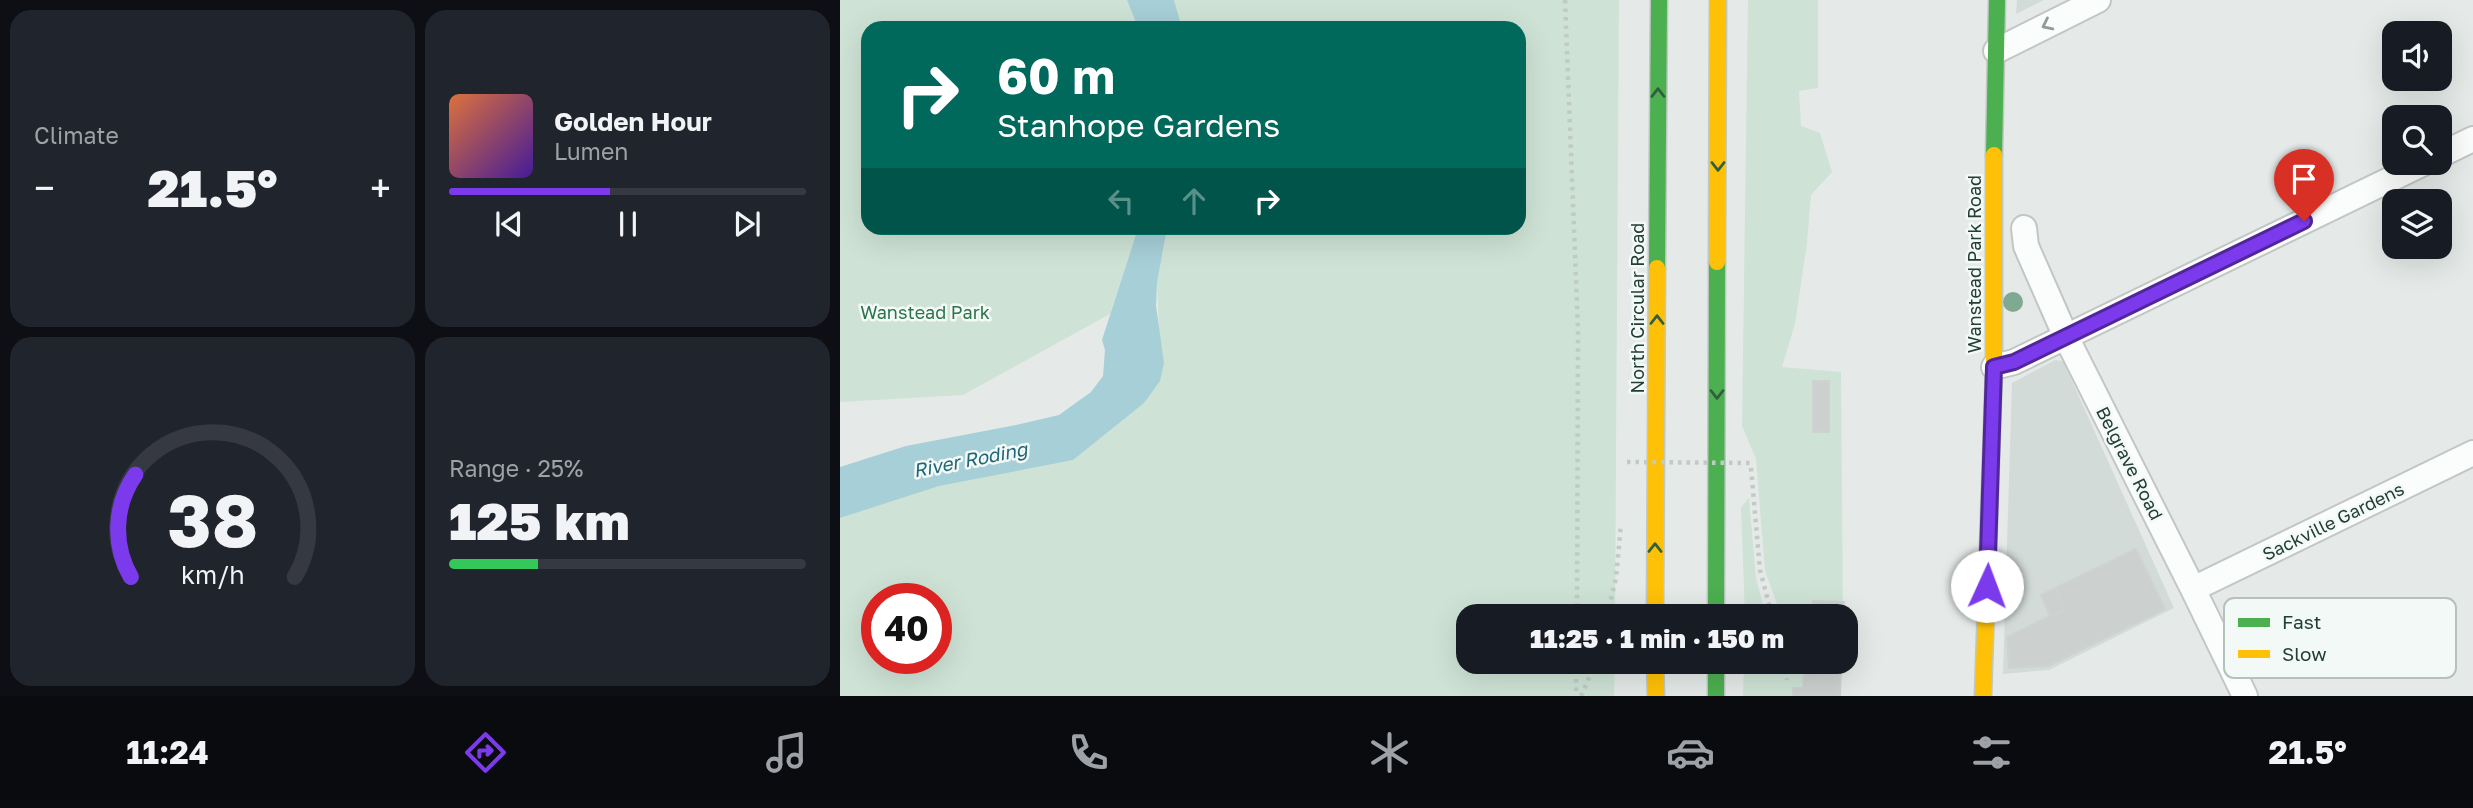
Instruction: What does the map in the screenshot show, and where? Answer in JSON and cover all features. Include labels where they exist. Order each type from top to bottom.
[{"type":"main road","name":"North Circular Road","points":[[1655,604],[1659,0]]},
{"type":"main road","points":[[1716,604],[1718,0]]},
{"type":"main road","name":"Wanstead Park Road","points":[[1983,696],[1994,367],[1997,0]]},
{"type":"main road","points":[[1655,674],[1656,696]]},
{"type":"main road","points":[[1716,674],[1716,696]]},
{"type":"street","points":[[1996,51],[2098,0]]},
{"type":"street","points":[[2452,149],[2473,139]]},
{"type":"street","points":[[1994,367],[2014,362],[2399,175]]},
{"type":"street","name":"Belgrave Road","points":[[2024,228],[2026,246],[2066,337],[2224,653]]},
{"type":"street","name":"Sackville Gardens","points":[[2193,589],[2473,453]]},
{"type":"street","name":"Belgrave Road","points":[[2236,678],[2245,696]]},
{"type":"path","points":[[1565,0],[1578,330],[1577,604]]},
{"type":"path","points":[[1627,462],[1750,463],[1760,570],[1769,604]]},
{"type":"path","points":[[1610,604],[1616,578]]},
{"type":"path","points":[[1577,674],[1578,696]]},
{"type":"path","points":[[1578,696],[1590,674]]},
{"type":"path","points":[[1786,674],[1787,680]]},
{"type":"shaded area","points":[[2017,0],[2044,0],[2016,14]]},
{"type":"shaded area","points":[[2055,360],[2063,361],[2174,608],[2049,670],[2003,674],[2012,383]]},
{"type":"green space","name":"Wanstead Park","points":[[840,0],[1127,0],[1135,21],[861,21],[861,235],[1136,235],[1110,314],[963,395],[840,402]]},
{"type":"green space","points":[[1174,0],[1619,0],[1615,604],[1456,604],[1456,674],[1615,674],[1614,696],[840,696],[840,518],[1109,430],[1144,403],[1159,331],[1157,283],[1166,235],[1526,235],[1526,21],[1180,21]]},
{"type":"green space","points":[[1748,0],[1818,0],[1818,88],[1799,91],[1801,126],[1820,133],[1832,172],[1811,195],[1795,324],[1782,367],[1841,372],[1843,604],[1777,604],[1765,571],[1756,459],[1742,426]]},
{"type":"green space","points":[[1749,498],[1756,578],[1763,604],[1745,604],[1741,507]]},
{"type":"green space","points":[[1744,674],[1841,674],[1840,696],[1743,696]]},
{"type":"water","points":[[1127,0],[1174,0],[1180,21],[1135,21]]},
{"type":"water","name":"River Roding","points":[[1136,235],[1166,235],[1157,283],[1156,306],[1164,363],[1160,381],[1144,403],[1073,460],[939,486],[840,518],[840,467],[906,446],[1059,415],[1091,392],[1103,376],[1105,350],[1102,340]]},
{"type":"building","points":[[1813,381],[1829,381],[1829,432],[1813,432]]},
{"type":"building","points":[[2136,549],[2165,609],[2048,666],[2009,668],[2007,637],[2065,609],[2055,588]]},
{"type":"building","points":[[2055,588],[2065,609],[2050,616],[2041,595]]},
{"type":"building","points":[[1813,601],[1844,602],[1844,604],[1813,604]]},
{"type":"building","points":[[1804,674],[1841,674],[1840,696],[1793,696],[1793,688],[1803,688]]},
{"type":"traffic: fast","points":[[1657,268],[1659,0]]},
{"type":"traffic: fast","points":[[1994,155],[1997,0]]},
{"type":"traffic: fast","points":[[1716,604],[1717,262]]},
{"type":"traffic: fast","points":[[1716,674],[1716,696]]},
{"type":"traffic: slow","points":[[1717,262],[1718,0]]},
{"type":"traffic: slow","points":[[1983,696],[1994,367],[1994,155]]},
{"type":"traffic: slow","points":[[1655,604],[1657,268]]},
{"type":"traffic: slow","points":[[1655,674],[1656,696]]},
{"type":"route","points":[[1987,586],[1994,367],[2014,362],[2304,221]]}]
